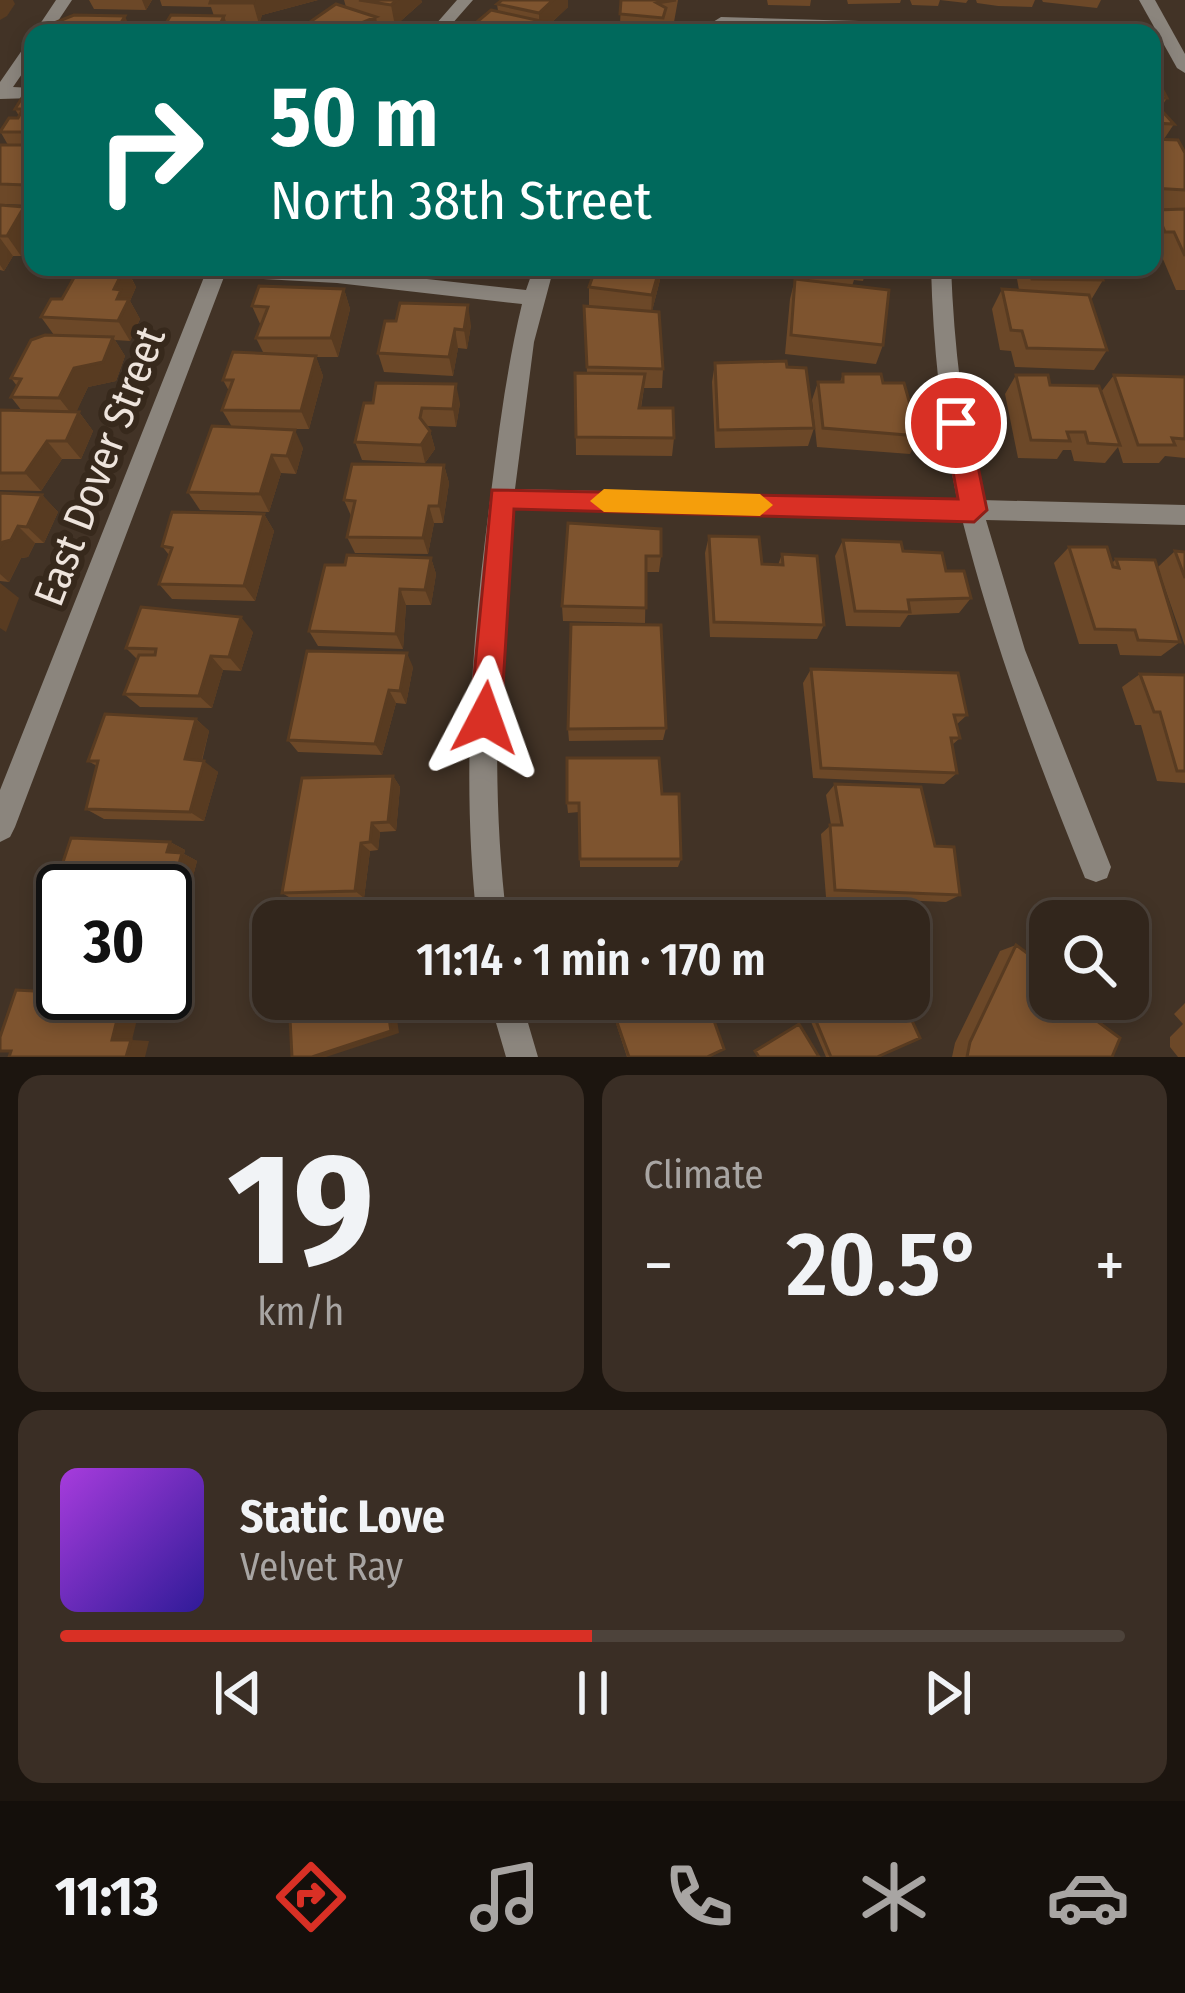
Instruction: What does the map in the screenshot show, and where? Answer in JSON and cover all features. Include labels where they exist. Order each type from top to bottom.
[{"type":"street","points":[[444,24],[465,0]]},
{"type":"street","points":[[1161,37],[1185,68]]},
{"type":"street","points":[[1,93],[24,59]]},
{"type":"street","name":"East Dover Street","points":[[0,827],[215,276]]},
{"type":"street","points":[[337,276],[531,298]]},
{"type":"street","points":[[490,900],[482,762],[501,498],[531,298],[540,276]]},
{"type":"street","points":[[940,276],[939,336],[974,510],[1042,740],[1096,867]]},
{"type":"street","points":[[501,498],[1185,515]]},
{"type":"street","points":[[512,1020],[522,1057]]},
{"type":"building","points":[[211,0],[254,0],[210,3]]},
{"type":"building","points":[[359,0],[397,0],[391,5]]},
{"type":"building","points":[[502,0],[553,0],[539,13],[497,4]]},
{"type":"building","points":[[621,0],[676,0],[657,3],[666,8],[663,18],[620,14]]},
{"type":"building","points":[[336,4],[376,17],[359,24],[307,24]]},
{"type":"building","points":[[491,10],[550,23],[484,24],[478,21]]},
{"type":"building","points":[[74,15],[125,16],[120,24],[54,23]]},
{"type":"building","points":[[171,15],[224,16],[220,24],[166,24]]},
{"type":"building","points":[[24,95],[24,132],[0,132],[23,109],[15,109]]},
{"type":"building","points":[[1161,139],[1178,140],[1185,153],[1185,190],[1161,189]]},
{"type":"building","points":[[0,145],[24,145],[24,185],[0,184]]},
{"type":"building","points":[[0,205],[24,207],[7,236],[0,236]]},
{"type":"building","points":[[1185,209],[1185,256],[1174,232],[1165,232],[1161,210]]},
{"type":"building","points":[[75,276],[120,276],[114,289],[121,290],[117,299],[129,299],[118,321],[41,317],[51,299],[62,299]]},
{"type":"building","points":[[593,276],[657,276],[652,295],[589,287]]},
{"type":"building","points":[[1102,276],[1103,280],[1032,279]]},
{"type":"building","points":[[795,279],[889,290],[883,345],[791,335]]},
{"type":"building","points":[[259,286],[344,289],[331,338],[256,338],[268,307],[252,306]]},
{"type":"building","points":[[1002,289],[1089,295],[1107,350],[1027,348],[1022,331],[1011,330]]},
{"type":"building","points":[[400,303],[468,305],[464,330],[455,329],[449,357],[378,353],[385,321],[396,321]]},
{"type":"building","points":[[584,306],[659,312],[663,369],[587,367]]},
{"type":"building","points":[[45,335],[113,337],[103,362],[74,368],[59,398],[11,397],[21,379],[11,378],[31,340]]},
{"type":"building","points":[[233,352],[316,356],[301,411],[222,410],[233,380],[223,380]]},
{"type":"building","points":[[786,361],[787,367],[806,368],[814,428],[718,430],[715,363]]},
{"type":"building","points":[[575,373],[645,374],[639,408],[673,408],[674,438],[576,437]]},
{"type":"building","points":[[843,374],[881,374],[883,383],[904,383],[919,436],[823,428],[818,382],[843,382]]},
{"type":"building","points":[[1016,375],[1048,375],[1050,385],[1099,386],[1120,445],[1088,443],[1085,432],[1067,432],[1070,441],[1031,440]]},
{"type":"building","points":[[1114,375],[1185,377],[1185,439],[1172,438],[1175,445],[1138,445]]},
{"type":"building","points":[[376,383],[456,384],[453,409],[422,408],[420,418],[430,431],[421,445],[355,442],[364,403],[373,403]]},
{"type":"building","points":[[0,410],[79,412],[66,441],[47,441],[25,473],[0,473]]},
{"type":"building","points":[[212,426],[295,430],[287,456],[272,455],[260,494],[188,492]]},
{"type":"building","points":[[352,464],[444,465],[439,506],[429,506],[423,538],[347,537],[355,501],[344,500]]},
{"type":"building","points":[[0,493],[42,495],[27,527],[18,526],[11,540],[0,547]]},
{"type":"building","points":[[172,512],[264,514],[244,586],[159,584],[172,548],[162,546]]},
{"type":"building","points":[[568,523],[661,529],[661,556],[646,556],[646,608],[562,606]]},
{"type":"building","points":[[709,536],[759,537],[762,564],[783,565],[782,554],[817,556],[824,625],[714,622]]},
{"type":"building","points":[[843,540],[901,542],[903,551],[942,553],[946,571],[964,571],[971,598],[908,600],[910,612],[855,611]]},
{"type":"building","points":[[1069,547],[1107,547],[1113,567],[1119,568],[1116,559],[1155,560],[1180,642],[1138,640],[1135,630],[1095,629]]},
{"type":"building","points":[[1175,551],[1185,552],[1185,578]]},
{"type":"building","points":[[347,555],[431,558],[425,590],[400,589],[396,634],[309,631],[325,565],[345,565]]},
{"type":"building","points":[[141,607],[241,617],[229,657],[211,656],[199,696],[124,694],[139,655],[155,655],[156,649],[126,648]]},
{"type":"building","points":[[571,624],[661,625],[666,728],[568,729]]},
{"type":"building","points":[[307,651],[407,653],[400,691],[389,690],[375,744],[288,740]]},
{"type":"building","points":[[811,669],[958,673],[967,715],[954,715],[960,738],[951,738],[957,773],[821,768]]},
{"type":"building","points":[[1140,674],[1185,675],[1185,771],[1177,771],[1160,712],[1154,712]]},
{"type":"building","points":[[105,714],[196,719],[185,759],[204,761],[190,812],[86,809],[98,761],[88,761]]},
{"type":"building","points":[[567,758],[659,758],[662,794],[679,794],[681,859],[580,859],[579,803],[567,803]]},
{"type":"building","points":[[393,776],[388,822],[372,823],[370,842],[361,843],[355,891],[282,893],[302,778]]},
{"type":"building","points":[[835,784],[921,787],[935,846],[954,847],[960,895],[835,890],[830,825],[842,825]]},
{"type":"building","points":[[71,838],[170,842],[167,852],[182,853],[179,864],[62,864]]},
{"type":"building","points":[[1016,945],[1029,955],[1029,1020],[1096,1020],[1120,1038],[1112,1057],[967,1057]]},
{"type":"building","points":[[16,990],[36,991],[36,1020],[117,1020],[112,1040],[131,1040],[126,1057],[9,1057],[11,1051],[0,1051]]},
{"type":"building","points":[[290,1020],[389,1020],[391,1031],[312,1057],[292,1057]]},
{"type":"building","points":[[616,1020],[714,1020],[724,1049],[707,1057],[629,1057]]},
{"type":"building","points":[[816,1020],[912,1020],[920,1038],[877,1057],[831,1057]]},
{"type":"building","points":[[799,1024],[819,1057],[759,1057],[755,1051]]},
{"type":"slow traffic","points":[[604,501],[760,505]]},
{"type":"route","points":[[485,718],[501,498],[974,510],[956,423]]}]
